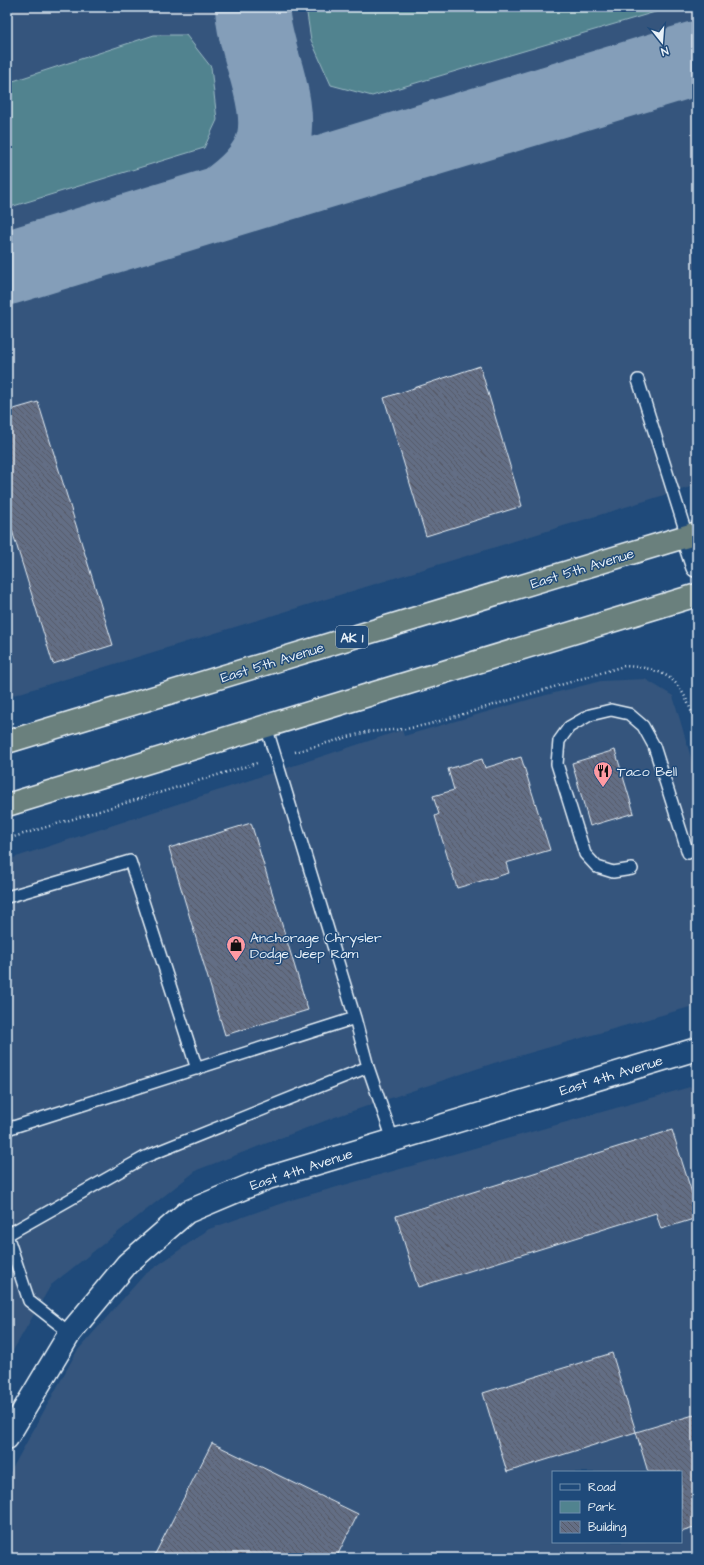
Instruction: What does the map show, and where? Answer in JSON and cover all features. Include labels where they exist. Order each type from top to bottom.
[{"type":"highway","name":"East 5th Avenue","points":[[7,742],[692,534]]},
{"type":"highway","points":[[7,805],[697,595]]},
{"type":"street","points":[[692,534],[697,566]]},
{"type":"street","name":"East 4th Avenue","points":[[7,1438],[70,1333],[127,1264],[187,1212],[268,1178],[697,1049]]},
{"type":"lane","points":[[638,380],[692,534]]},
{"type":"lane","points":[[632,869],[613,872],[597,867],[585,854],[557,764],[559,741],[569,727],[590,714],[611,710],[629,714],[643,726],[654,746],[688,853]]},
{"type":"lane","points":[[266,726],[368,1067],[393,1140]]},
{"type":"lane","points":[[7,897],[130,861],[197,1069]]},
{"type":"lane","points":[[7,1129],[354,1018]]},
{"type":"lane","points":[[70,1333],[29,1301],[7,1235],[145,1157],[368,1067]]},
{"type":"path","points":[[7,839],[366,732],[406,729],[430,724],[624,666],[655,670],[671,679],[683,690],[689,702],[697,728]]},
{"type":"shaded area","points":[[7,7],[697,7],[697,485],[7,697]]},
{"type":"shaded area","name":"Anchorage Chrysler Dodge Jeep Ram","points":[[645,679],[673,696],[697,778],[697,1005],[494,1063],[335,1117],[197,1170],[51,1285],[7,1361],[7,860],[402,730],[404,736],[531,699],[601,681]]},
{"type":"shaded area","points":[[697,1085],[697,1546],[685,1558],[7,1558],[7,1478],[77,1351],[144,1275],[209,1229],[291,1200]]},
{"type":"green space","points":[[306,7],[672,7],[372,96],[331,85],[311,40]]},
{"type":"green space","points":[[154,35],[186,35],[211,67],[217,120],[204,148],[7,208],[7,83]]},
{"type":"building","points":[[480,366],[522,506],[426,536],[384,398]]},
{"type":"building","points":[[38,402],[113,645],[53,664],[7,514],[7,411]]},
{"type":"building","name":"Taco Bell","points":[[615,750],[634,813],[590,826],[572,763]]},
{"type":"building","points":[[521,757],[550,850],[506,863],[509,873],[457,888],[435,816],[439,814],[433,796],[454,790],[448,769],[482,759],[485,768]]},
{"type":"building","points":[[251,823],[308,1010],[225,1035],[169,848]]},
{"type":"building","points":[[672,1130],[697,1209],[697,1218],[661,1229],[656,1213],[418,1287],[396,1216]]},
{"type":"building","points":[[612,1353],[636,1432],[507,1472],[483,1393]]},
{"type":"building","points":[[697,1414],[697,1527],[682,1532],[682,1471],[648,1471],[636,1432]]},
{"type":"building","points":[[212,1443],[358,1514],[336,1558],[153,1558]]},
{"type":"taxiway","points":[[223,202],[243,186],[258,171],[268,156],[273,140],[275,124],[274,105],[253,21],[252,7]]},
{"type":"taxiway","points":[[7,268],[697,58]]},
{"type":"place","name":"Taco Bell","points":[[603,788]]},
{"type":"place","name":"Anchorage Chrysler Dodge Jeep Ram","points":[[236,962]]}]
